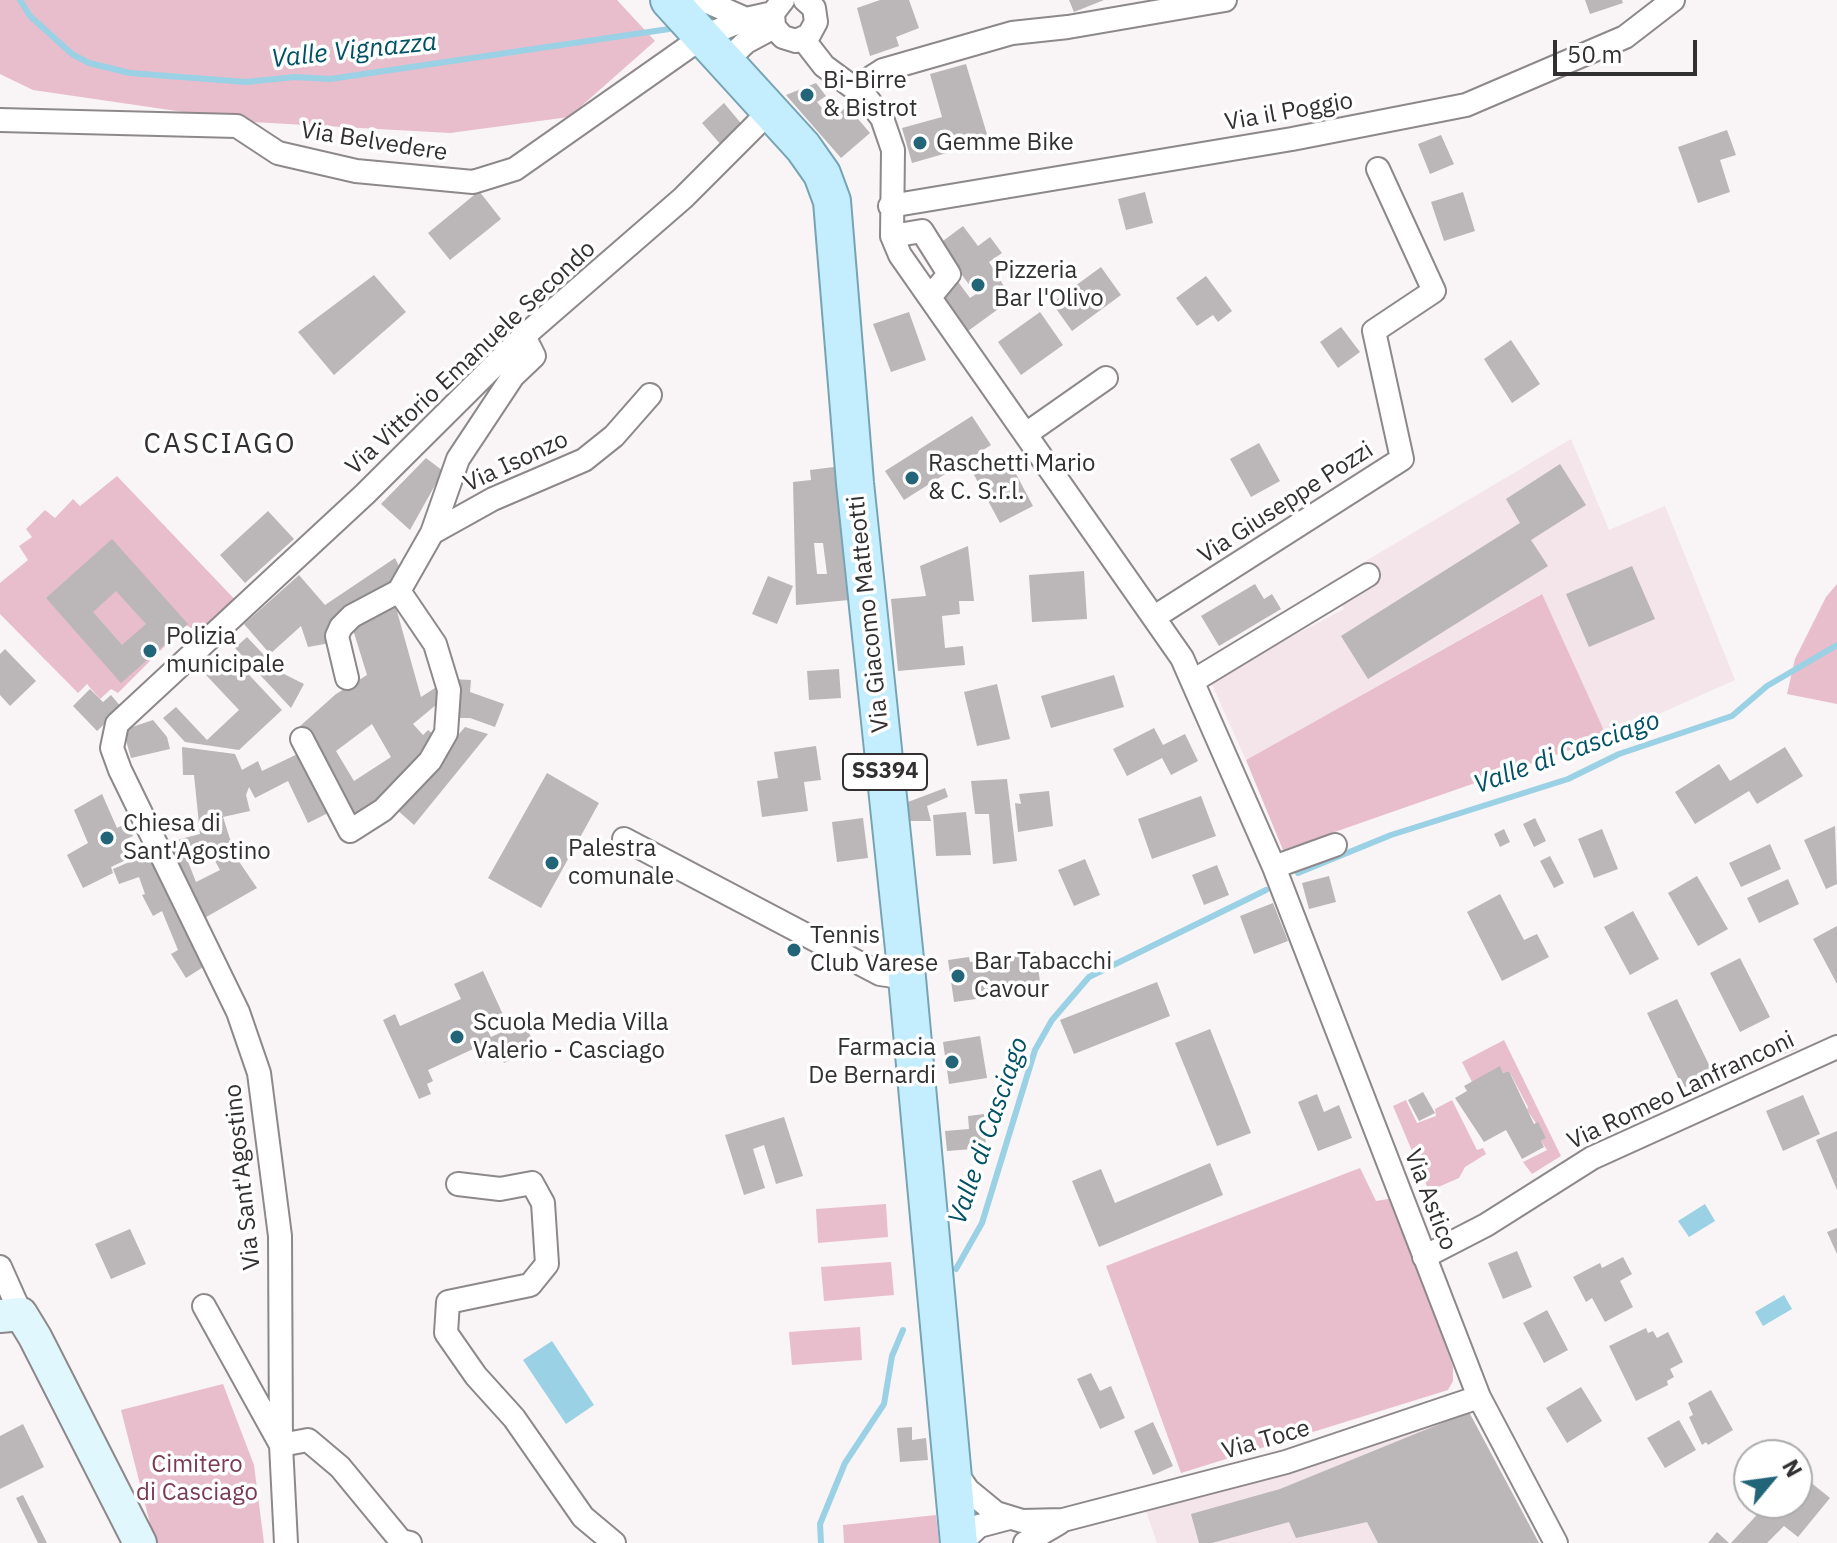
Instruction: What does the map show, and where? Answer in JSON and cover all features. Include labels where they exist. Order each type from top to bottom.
[{"type":"main road","name":"Via Giacomo Matteotti","points":[[669,0],[771,110],[822,174],[832,201],[857,499],[907,978],[933,1286],[952,1465]]},
{"type":"main road","name":"SS394","points":[[952,1465],[960,1542]]},
{"type":"street","points":[[703,0],[746,19]]},
{"type":"street","points":[[803,39],[816,22],[814,8],[805,0]]},
{"type":"street","points":[[855,88],[883,70],[1012,33],[1068,27],[1225,0]]},
{"type":"street","name":"Via il Poggio","points":[[890,206],[1292,139],[1466,105],[1625,37],[1673,0]]},
{"type":"street","points":[[715,49],[746,42],[777,13]]},
{"type":"street","points":[[715,49],[746,19],[777,13]]},
{"type":"street","points":[[777,13],[783,37],[803,39],[824,66],[876,108],[891,138],[894,161],[890,206],[892,236],[900,255],[1156,616],[1193,681],[1274,867],[1335,845]]},
{"type":"street","name":"Via Belvedere","points":[[0,120],[237,126],[278,153],[356,171],[473,182],[515,169],[715,49]]},
{"type":"street","name":"Via Vittorio Emanuele Secondo","points":[[138,703],[365,494],[524,336],[683,198],[771,110]]},
{"type":"street","name":"Via Giuseppe Pozzi","points":[[1156,616],[1402,459],[1374,331],[1434,291],[1378,169]]},
{"type":"street","points":[[892,236],[922,231],[949,274],[930,297]]},
{"type":"street","points":[[347,678],[337,636],[341,627],[352,616],[399,591],[432,533],[458,459],[513,376],[534,356],[524,336]]},
{"type":"street","points":[[1026,434],[1106,378]]},
{"type":"street","name":"Via Isonzo","points":[[432,533],[493,499],[584,460],[614,436],[650,395]]},
{"type":"street","points":[[1193,681],[1368,575]]},
{"type":"street","points":[[302,739],[350,831],[383,810],[430,761],[446,733],[449,690],[435,644],[399,591]]},
{"type":"street","name":"Via Sant'Agostino","points":[[138,703],[117,724],[112,748],[141,818],[238,1012],[259,1073],[280,1236],[281,1445],[286,1543]]},
{"type":"street","points":[[624,839],[880,974],[907,978]]},
{"type":"street","name":"Via Astico","points":[[1274,867],[1479,1397],[1556,1543]]},
{"type":"street","name":"Via Romeo Lanfranconi","points":[[1424,1257],[1486,1225],[1592,1158],[1837,1047]]},
{"type":"street","points":[[458,1184],[500,1189],[532,1183],[543,1203],[547,1264],[530,1285],[448,1302],[446,1333],[476,1376],[514,1418],[583,1517],[614,1543]]},
{"type":"street","points":[[0,1267],[10,1315],[140,1543]]},
{"type":"street","points":[[204,1306],[281,1445],[308,1440],[340,1467],[401,1541],[410,1543]]},
{"type":"street","name":"Via Toce","points":[[1025,1543],[1063,1520],[1286,1462],[1479,1397]]},
{"type":"street","name":"Via Toce","points":[[952,1465],[975,1497],[1009,1518]]},
{"type":"street","name":"Via Toce","points":[[960,1542],[979,1526],[1009,1518],[1063,1520]]},
{"type":"shaded area","points":[[1571,439],[1609,530],[1665,506],[1735,680],[1607,737],[1541,594],[1246,760],[1210,680],[1344,609],[1327,584]]},
{"type":"shaded area","points":[[1469,1412],[1539,1543],[1157,1543],[1146,1511]]},
{"type":"green space","points":[[0,0],[617,0],[655,41],[569,117],[450,133],[252,122],[33,90],[0,74]]},
{"type":"green space","points":[[117,476],[242,607],[208,638],[186,625],[118,693],[111,689],[100,699],[87,684],[78,693],[0,614],[0,583],[28,560],[19,546],[32,537],[26,529],[45,510],[55,518],[73,499],[80,506]]},
{"type":"green space","points":[[1837,584],[1837,704],[1787,694],[1795,659],[1826,597]]},
{"type":"green space","points":[[1542,594],[1607,737],[1283,850],[1246,760]]},
{"type":"green space","points":[[1504,1040],[1561,1156],[1532,1174],[1523,1162],[1547,1150],[1541,1141],[1546,1138],[1527,1110],[1509,1071],[1503,1073],[1500,1067],[1472,1082],[1462,1062]]},
{"type":"green space","points":[[1406,1100],[1417,1123],[1436,1116],[1435,1109],[1452,1100],[1477,1150],[1483,1148],[1486,1154],[1465,1167],[1459,1178],[1429,1191],[1393,1106]]},
{"type":"green space","points":[[1360,1168],[1376,1201],[1394,1198],[1453,1367],[1453,1381],[1448,1390],[1181,1473],[1106,1266]]},
{"type":"green space","points":[[886,1204],[888,1237],[818,1243],[816,1209]]},
{"type":"green space","points":[[891,1262],[894,1295],[824,1301],[821,1267]]},
{"type":"green space","points":[[860,1327],[862,1360],[792,1365],[789,1332]]},
{"type":"green space","name":"Cimitero di Casciago","points":[[223,1384],[254,1465],[264,1543],[155,1543],[121,1410]]},
{"type":"green space","points":[[936,1515],[939,1543],[844,1543],[843,1525]]},
{"type":"water","points":[[1705,1204],[1715,1221],[1689,1237],[1678,1221]]},
{"type":"water","points":[[1784,1295],[1792,1309],[1763,1326],[1755,1312]]},
{"type":"water","points":[[552,1341],[594,1405],[566,1424],[523,1360]]},
{"type":"building","points":[[880,0],[909,0],[919,28],[896,37],[899,46],[870,56],[857,8]]},
{"type":"building","points":[[1069,0],[1104,0],[1074,12]]},
{"type":"building","points":[[1585,0],[1622,0],[1623,3],[1590,14]]},
{"type":"building","points":[[966,64],[989,141],[912,163],[902,128],[942,117],[930,74]]},
{"type":"building","points":[[816,83],[826,96],[817,102],[832,120],[847,106],[870,133],[841,158],[786,95]]},
{"type":"building","points":[[724,103],[744,127],[722,146],[702,123]]},
{"type":"building","points":[[1727,130],[1736,155],[1720,160],[1730,192],[1698,203],[1678,147]]},
{"type":"building","points":[[1441,135],[1454,164],[1430,174],[1418,144]]},
{"type":"building","points":[[479,191],[501,219],[450,260],[428,233]]},
{"type":"building","points":[[1145,192],[1153,223],[1126,230],[1118,199]]},
{"type":"building","points":[[1463,192],[1475,231],[1444,241],[1431,202]]},
{"type":"building","points":[[963,226],[978,246],[990,237],[1002,253],[989,262],[1012,299],[968,331],[939,291],[956,279],[970,298],[976,294],[939,244]]},
{"type":"building","points":[[1101,267],[1121,295],[1072,331],[1052,303]]},
{"type":"building","points":[[374,275],[406,312],[334,375],[298,332]]},
{"type":"building","points":[[1206,276],[1232,311],[1218,322],[1213,315],[1197,326],[1176,298]]},
{"type":"building","points":[[909,312],[926,360],[891,372],[873,324]]},
{"type":"building","points":[[1040,312],[1063,345],[1021,375],[998,342]]},
{"type":"building","points":[[1341,327],[1360,352],[1338,368],[1320,342]]},
{"type":"building","points":[[1511,340],[1540,384],[1512,403],[1484,359]]},
{"type":"building","points":[[972,416],[991,445],[904,500],[885,471]]},
{"type":"building","points":[[1259,443],[1280,481],[1251,497],[1230,459]]},
{"type":"building","points":[[1006,455],[1033,506],[1000,523],[973,473]]},
{"type":"building","points":[[426,458],[443,471],[410,530],[381,504]]},
{"type":"building","points":[[1560,464],[1586,505],[1531,540],[1548,566],[1368,679],[1341,636],[1520,523],[1506,499]]},
{"type":"building","points":[[834,467],[849,600],[796,605],[793,482],[811,480],[810,470]],"holes":[[[814,543],[823,543],[827,574],[817,574]]]},
{"type":"building","points":[[268,511],[294,539],[245,583],[220,555]]},
{"type":"building","points":[[112,539],[188,624],[121,683],[46,598]],"holes":[[[116,591],[146,624],[122,645],[93,612]]]},
{"type":"building","points":[[968,546],[974,601],[959,601],[960,614],[942,616],[945,648],[963,646],[965,665],[898,671],[891,599],[926,596],[920,566]]},
{"type":"building","points":[[395,558],[402,572],[393,585],[330,643],[308,647],[301,626],[270,654],[244,624],[299,575],[325,605]]},
{"type":"building","points":[[1632,566],[1655,619],[1589,647],[1566,594]]},
{"type":"building","points":[[1084,571],[1087,619],[1032,622],[1029,575]]},
{"type":"building","points":[[768,576],[793,586],[777,624],[752,614]]},
{"type":"building","points":[[1255,584],[1264,599],[1272,594],[1281,609],[1219,646],[1201,616]]},
{"type":"building","points":[[393,597],[421,697],[438,686],[442,700],[413,724],[423,735],[428,730],[440,739],[430,758],[353,821],[299,727],[336,694],[367,675],[351,623]],"holes":[[[372,724],[391,757],[354,781],[336,751]]]},
{"type":"building","points":[[247,637],[280,672],[304,684],[291,708],[235,648]]},
{"type":"building","points":[[5,649],[36,681],[10,706],[0,695],[0,654]]},
{"type":"building","points":[[221,661],[229,670],[237,662],[282,710],[239,750],[185,742],[163,718],[176,707],[207,740],[239,710],[206,675]]},
{"type":"building","points":[[839,669],[841,698],[809,700],[807,671]]},
{"type":"building","points":[[1114,675],[1124,707],[1051,728],[1041,696]]},
{"type":"building","points":[[452,679],[471,680],[470,692],[504,704],[495,727],[470,718],[451,718]]},
{"type":"building","points":[[997,684],[1010,739],[977,746],[964,692]]},
{"type":"building","points":[[90,689],[103,702],[111,695],[122,708],[97,731],[73,706]]},
{"type":"building","points":[[153,720],[167,737],[170,749],[131,758],[123,730]]},
{"type":"building","points":[[465,727],[488,734],[414,825],[395,808]]},
{"type":"building","points":[[1154,728],[1163,745],[1185,734],[1198,761],[1171,775],[1162,758],[1127,776],[1113,749]]},
{"type":"building","points":[[816,746],[821,780],[804,782],[808,811],[762,817],[757,781],[778,778],[774,752]]},
{"type":"building","points":[[182,747],[235,754],[242,770],[258,761],[262,771],[306,750],[334,810],[308,823],[288,781],[255,798],[249,787],[246,795],[250,811],[223,817],[230,839],[245,857],[240,863],[257,888],[201,920],[161,844],[200,834],[194,775],[183,775]],"holes":[[[207,846],[220,870],[196,882],[185,854]]]},
{"type":"building","points":[[1785,747],[1803,776],[1757,804],[1749,791],[1695,824],[1675,792],[1719,764],[1730,781]]},
{"type":"building","points":[[547,773],[599,803],[541,908],[488,878]]},
{"type":"building","points":[[1007,779],[1017,861],[993,864],[989,814],[975,814],[971,781]]},
{"type":"building","points":[[945,788],[948,797],[927,806],[931,821],[910,821],[908,802]]},
{"type":"building","points":[[1049,791],[1053,826],[1018,832],[1015,803],[1021,804],[1019,794]]},
{"type":"building","name":"Chiesa di Sant'Agostino","points":[[102,794],[117,828],[127,823],[133,836],[124,840],[132,857],[111,867],[113,873],[83,888],[67,855],[88,843],[74,810]]},
{"type":"building","points":[[1201,796],[1216,836],[1152,859],[1138,819]]},
{"type":"building","points":[[966,812],[971,855],[936,856],[933,815]]},
{"type":"building","points":[[863,818],[868,858],[837,862],[832,822]]},
{"type":"building","points":[[1535,818],[1546,841],[1534,847],[1523,824]]},
{"type":"building","points":[[1835,826],[1837,884],[1826,889],[1804,840]]},
{"type":"building","points":[[1504,829],[1510,842],[1500,847],[1494,834]]},
{"type":"building","points":[[1602,829],[1618,869],[1594,878],[1578,839]]},
{"type":"building","points":[[1770,844],[1781,869],[1741,887],[1729,863]]},
{"type":"building","points":[[155,851],[211,962],[186,978],[171,954],[178,950],[162,911],[153,916],[142,895],[145,894],[139,877],[119,884],[113,869]]},
{"type":"building","points":[[1550,856],[1564,883],[1554,888],[1540,861]]},
{"type":"building","points":[[1085,859],[1100,895],[1074,906],[1058,870]]},
{"type":"building","points":[[1217,865],[1229,895],[1204,905],[1192,875]]},
{"type":"building","points":[[1329,876],[1336,902],[1309,909],[1302,883]]},
{"type":"building","points":[[1697,876],[1728,929],[1698,946],[1668,893]]},
{"type":"building","points":[[1788,879],[1799,904],[1759,923],[1747,898]]},
{"type":"building","points":[[1500,894],[1524,940],[1537,934],[1549,957],[1502,981],[1467,912]]},
{"type":"building","points":[[1273,903],[1288,941],[1254,954],[1240,916]]},
{"type":"building","points":[[1633,911],[1659,959],[1630,975],[1604,927]]},
{"type":"building","points":[[1837,926],[1837,984],[1813,939]]},
{"type":"building","points":[[1036,952],[1040,982],[975,992],[976,999],[954,1002],[948,960],[969,957],[970,962]]},
{"type":"building","points":[[1740,958],[1770,1017],[1740,1032],[1710,973]]},
{"type":"building","points":[[483,971],[505,1019],[486,1027],[491,1037],[524,1022],[536,1048],[504,1063],[498,1050],[491,1053],[486,1043],[428,1070],[433,1081],[427,1084],[431,1094],[419,1099],[383,1020],[395,1014],[400,1026],[461,999],[454,984]]},
{"type":"building","points":[[1157,982],[1170,1016],[1074,1054],[1060,1020]]},
{"type":"building","points":[[1677,999],[1713,1073],[1683,1088],[1647,1013]]},
{"type":"building","points":[[1210,1029],[1251,1133],[1217,1146],[1175,1043]]},
{"type":"building","points":[[1791,1035],[1797,1049],[1784,1054],[1778,1040]]},
{"type":"building","points":[[980,1036],[987,1078],[949,1084],[943,1042]]},
{"type":"building","points":[[1500,1066],[1503,1073],[1509,1071],[1534,1124],[1538,1122],[1546,1138],[1541,1141],[1544,1147],[1522,1159],[1506,1130],[1484,1142],[1455,1098],[1467,1091],[1464,1086]]},
{"type":"building","points":[[1423,1092],[1435,1113],[1419,1121],[1408,1100]]},
{"type":"building","points":[[1317,1094],[1324,1112],[1339,1105],[1352,1138],[1318,1151],[1298,1102]]},
{"type":"building","points":[[1803,1095],[1820,1134],[1783,1151],[1766,1111]]},
{"type":"building","points":[[984,1114],[986,1148],[947,1151],[945,1131],[969,1129],[968,1116]]},
{"type":"building","points":[[784,1117],[803,1176],[776,1184],[764,1145],[753,1149],[765,1188],[744,1195],[725,1135]]},
{"type":"building","points":[[1837,1131],[1837,1190],[1816,1140]]},
{"type":"building","points":[[1210,1163],[1223,1195],[1099,1247],[1072,1181],[1101,1169],[1115,1203]]},
{"type":"building","points":[[1837,1228],[1837,1254],[1827,1232]]},
{"type":"building","points":[[130,1229],[146,1264],[111,1279],[95,1244]]},
{"type":"building","points":[[1517,1251],[1532,1287],[1503,1299],[1488,1263]]},
{"type":"building","points":[[1623,1257],[1632,1274],[1620,1281],[1633,1307],[1605,1322],[1592,1298],[1586,1302],[1573,1277],[1600,1263],[1602,1268]]},
{"type":"building","points":[[1547,1310],[1568,1350],[1544,1363],[1523,1323]]},
{"type":"building","points":[[1646,1328],[1648,1333],[1653,1331],[1657,1338],[1668,1332],[1683,1362],[1670,1369],[1674,1377],[1667,1381],[1668,1385],[1636,1401],[1609,1346]]},
{"type":"building","points":[[1091,1373],[1100,1391],[1111,1386],[1125,1418],[1100,1429],[1077,1379]]},
{"type":"building","points":[[1581,1387],[1602,1421],[1567,1443],[1546,1408]]},
{"type":"building","points":[[1711,1390],[1733,1430],[1708,1445],[1706,1442],[1702,1445],[1689,1417],[1693,1415],[1688,1403]]},
{"type":"building","points":[[1469,1412],[1539,1543],[1378,1543],[1367,1522],[1296,1538],[1289,1522],[1212,1543],[1199,1543],[1191,1514],[1280,1489]]},
{"type":"building","points":[[1679,1420],[1696,1450],[1665,1468],[1647,1438]]},
{"type":"building","points":[[1153,1422],[1173,1466],[1153,1475],[1134,1431]]},
{"type":"building","points":[[23,1424],[44,1467],[0,1489],[0,1436]]},
{"type":"building","points":[[912,1427],[912,1440],[926,1438],[928,1460],[900,1462],[897,1428]]},
{"type":"building","points":[[1813,1484],[1830,1498],[1813,1519]]},
{"type":"building","points":[[23,1495],[47,1543],[38,1543],[16,1498]]},
{"type":"building","points":[[1753,1519],[1813,1519],[1798,1537],[1784,1526],[1767,1543],[1731,1543]]},
{"type":"building","points":[[1717,1532],[1729,1543],[1708,1543]]},
{"type":"waterway","name":"Valle Vignazza","points":[[20,0],[30,16],[72,54],[89,63],[130,73],[246,82],[295,77],[330,79],[669,29]]},
{"type":"waterway","name":"Valle di Casciago","points":[[1298,873],[1391,835],[1568,779],[1619,754],[1732,716],[1767,686],[1837,645]]},
{"type":"waterway","name":"Valle di Casciago","points":[[956,1269],[982,1223],[1035,1050],[1052,1020],[1089,977],[1266,890]]},
{"type":"waterway","name":"Valle di Casciago","points":[[821,1543],[820,1524],[845,1463],[884,1404],[892,1356],[903,1330]]},
{"type":"place","name":"Bi-Birre & Bistrot","points":[[807,95]]},
{"type":"place","name":"Gemme Bike","points":[[920,143]]},
{"type":"place","name":"Pizzeria Bar l'Olivo","points":[[978,285]]},
{"type":"place","name":"Raschetti Mario & C. S.r.l.","points":[[912,478]]},
{"type":"place","name":"Polizia municipale","points":[[150,651]]},
{"type":"place","name":"Chiesa di Sant'Agostino","points":[[107,838]]},
{"type":"place","name":"Palestra comunale","points":[[552,863]]},
{"type":"place","name":"Tennis Club Varese","points":[[794,950]]},
{"type":"place","name":"Bar Tabacchi Cavour","points":[[958,976]]},
{"type":"place","name":"Scuola Media Villa Valerio - Casciago","points":[[457,1037]]},
{"type":"place","name":"Farmacia De Bernardi","points":[[952,1062]]},
{"type":"district","name":"CASCIAGO","points":[[220,445]]}]
